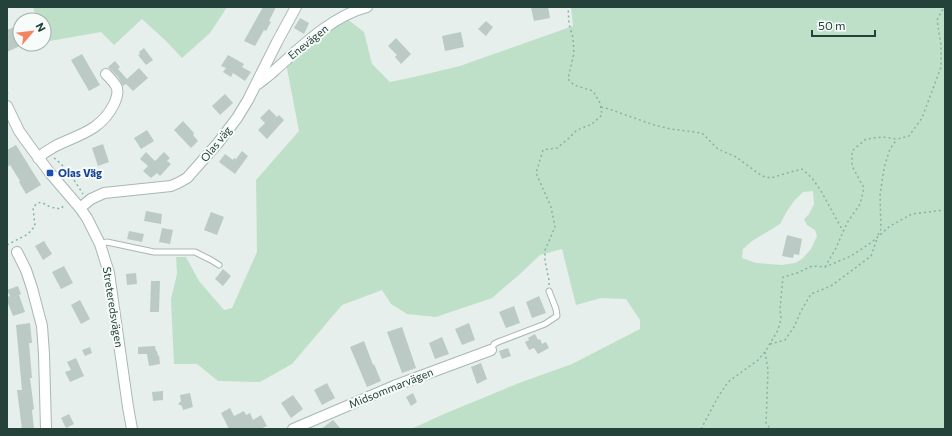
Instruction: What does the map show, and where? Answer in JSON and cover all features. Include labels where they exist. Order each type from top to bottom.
[{"type":"street","name":"Olas väg","points":[[84,205],[100,194],[171,186],[178,184],[187,178],[218,143],[243,108],[256,86],[296,7]]},
{"type":"street","name":"Enevägen","points":[[256,86],[295,52],[331,24],[350,13],[367,7]]},
{"type":"street","points":[[41,155],[48,150],[90,130],[105,118],[116,100],[118,91],[115,83],[106,74]]},
{"type":"street","name":"Streteredsvägen","points":[[8,102],[19,131],[41,155],[62,189],[72,199],[84,205],[87,218],[100,244],[109,273],[132,429]]},
{"type":"street","points":[[17,252],[26,270],[42,326],[46,429]]},
{"type":"street","name":"Midsommarvägen","points":[[293,429],[394,386],[491,350]]},
{"type":"lane","points":[[100,244],[107,242],[154,252],[195,252],[219,265]]},
{"type":"lane","points":[[491,350],[494,344],[545,324],[557,316],[549,291]]},
{"type":"path","points":[[549,291],[545,250],[555,227],[551,207],[536,173],[543,150],[557,148],[577,130],[592,124],[602,115],[600,103],[593,91],[574,85],[568,79],[574,53],[574,38],[569,24],[568,7]]},
{"type":"path","points":[[943,8],[945,12]]},
{"type":"path","points":[[825,266],[836,248],[846,223],[860,204],[864,188],[852,166],[852,151],[866,139],[883,137],[897,139],[909,136],[922,118],[940,67],[941,45],[937,20],[943,8]]},
{"type":"path","points":[[7,92],[8,102]]},
{"type":"path","points":[[601,107],[654,125],[702,133],[718,149],[736,157],[762,176],[771,178],[802,169],[812,178],[821,191],[843,231]]},
{"type":"path","points":[[770,344],[785,340],[812,294],[832,286],[871,256],[880,229],[880,194],[884,168],[890,150],[897,139]]},
{"type":"path","points":[[41,155],[55,160],[62,166],[79,186],[84,205]]},
{"type":"path","points":[[7,246],[28,234],[35,226],[33,208],[36,204],[40,202],[53,208],[60,209],[72,199]]},
{"type":"path","points":[[702,429],[718,397],[728,382],[758,360],[765,352],[778,330],[781,318],[780,309],[783,277],[797,273],[812,266],[825,266],[851,256],[872,242],[890,226],[912,214],[945,210]]},
{"type":"path","points":[[765,352],[768,370],[766,424],[771,429]]},
{"type":"green space","points":[[33,7],[227,7],[210,33],[182,58],[142,19],[114,45],[101,32],[52,41],[52,12],[35,12]]},
{"type":"green space","points":[[571,7],[945,7],[945,429],[411,429],[519,383],[572,364],[640,329],[640,320],[626,299],[601,298],[576,305],[562,249],[540,255],[492,298],[436,317],[407,314],[391,304],[382,290],[342,305],[292,364],[260,382],[218,381],[197,364],[174,364],[171,299],[177,274],[176,257],[186,257],[199,281],[224,310],[232,308],[257,252],[256,180],[299,131],[286,63],[347,19],[364,32],[372,64],[390,82],[460,66],[573,26]],"holes":[[[813,191],[814,204],[809,214],[804,219],[807,225],[815,230],[817,236],[811,249],[802,259],[795,263],[782,265],[756,263],[742,258],[743,249],[752,241],[780,224],[794,201],[803,192]]]},
{"type":"building","points":[[263,7],[276,7],[269,21],[271,22],[266,31],[264,30],[255,46],[244,41]]},
{"type":"building","points":[[548,7],[550,18],[534,21],[531,8]]},
{"type":"building","points":[[300,18],[309,23],[304,34],[294,28]]},
{"type":"building","points":[[486,21],[493,27],[486,36],[478,29]]},
{"type":"building","points":[[12,28],[12,50],[7,52],[7,30]]},
{"type":"building","points":[[461,32],[464,47],[445,51],[442,36]]},
{"type":"building","points":[[396,38],[411,54],[401,64],[395,57],[397,55],[388,46]]},
{"type":"building","points":[[144,48],[153,60],[146,65],[138,55]]},
{"type":"building","points":[[82,54],[100,85],[89,91],[71,60]]},
{"type":"building","points":[[228,55],[244,64],[242,67],[251,72],[245,81],[233,73],[231,77],[223,72],[226,68],[221,66]]},
{"type":"building","points":[[115,61],[120,67],[118,69],[127,79],[139,68],[148,78],[133,91],[126,84],[123,86],[118,77],[108,67]]},
{"type":"building","points":[[225,94],[233,103],[220,115],[212,106]]},
{"type":"building","points":[[269,109],[277,117],[279,115],[284,120],[267,139],[258,130],[265,123],[260,118]]},
{"type":"building","points":[[183,121],[194,133],[193,135],[198,141],[191,148],[174,130]]},
{"type":"building","points":[[147,130],[154,141],[141,149],[134,138]]},
{"type":"building","points":[[103,144],[109,162],[98,166],[92,148]]},
{"type":"building","points":[[16,145],[41,185],[26,194],[10,165],[7,167],[7,150]]},
{"type":"building","points":[[242,151],[248,156],[235,174],[219,162],[225,154],[233,160],[234,158],[236,159]]},
{"type":"building","points":[[146,152],[155,161],[164,152],[170,158],[167,161],[171,164],[160,176],[157,173],[151,178],[143,171],[148,166],[140,159]]},
{"type":"building","points":[[146,211],[162,214],[161,224],[144,221]]},
{"type":"building","points":[[211,212],[224,217],[217,235],[204,230]]},
{"type":"building","points":[[162,228],[173,230],[170,244],[159,242]]},
{"type":"building","points":[[129,231],[144,234],[142,242],[127,239]]},
{"type":"building","points":[[787,235],[802,239],[799,255],[794,254],[793,258],[782,256]]},
{"type":"building","points":[[44,241],[52,254],[43,260],[35,246]]},
{"type":"building","points":[[64,266],[73,283],[61,289],[52,272]]},
{"type":"building","points":[[223,269],[231,276],[223,286],[215,279]]},
{"type":"building","points":[[136,273],[137,284],[127,285],[126,274]]},
{"type":"building","points":[[151,281],[160,281],[159,312],[150,312]]},
{"type":"building","points":[[18,286],[21,294],[19,295],[25,312],[13,316],[7,301],[7,297],[10,296],[7,290]]},
{"type":"building","points":[[539,296],[546,313],[532,318],[526,302]]},
{"type":"building","points":[[80,300],[90,319],[81,324],[71,305]]},
{"type":"building","points":[[514,306],[520,323],[506,328],[499,312]]},
{"type":"building","points":[[30,323],[32,343],[29,343],[32,378],[30,378],[34,409],[32,410],[34,429],[22,429],[17,390],[22,390],[16,325]]},
{"type":"building","points":[[469,323],[475,340],[462,345],[455,329]]},
{"type":"building","points":[[402,327],[416,368],[402,373],[387,332]]},
{"type":"building","points":[[535,334],[538,340],[540,339],[542,344],[546,342],[549,348],[538,354],[534,348],[529,350],[525,342],[529,340],[528,338]]},
{"type":"building","points":[[442,337],[449,354],[435,359],[429,343]]},
{"type":"building","points":[[364,341],[381,381],[367,387],[350,347]]},
{"type":"building","points":[[155,346],[158,356],[159,355],[160,364],[149,366],[147,354],[138,354],[138,347]]},
{"type":"building","points":[[90,347],[92,353],[85,356],[82,350]]},
{"type":"building","points":[[508,348],[511,356],[502,359],[499,351]]},
{"type":"building","points":[[76,358],[84,376],[70,382],[65,372],[71,370],[67,362]]},
{"type":"building","points":[[481,363],[487,379],[477,384],[471,367]]},
{"type":"building","points":[[327,383],[335,398],[322,405],[314,390]]},
{"type":"building","points":[[163,391],[163,400],[153,401],[152,392]]},
{"type":"building","points":[[190,393],[193,407],[183,410],[182,406],[178,404],[181,401],[180,395]]},
{"type":"building","points":[[413,393],[417,402],[411,406],[406,397]]},
{"type":"building","points":[[293,395],[303,409],[291,418],[281,403]]},
{"type":"building","points":[[230,408],[234,416],[244,411],[246,415],[250,413],[253,420],[261,415],[267,426],[260,429],[229,429],[221,413]]},
{"type":"building","points":[[69,414],[74,424],[66,428],[61,418]]},
{"type":"building","points":[[333,420],[341,429],[321,429]]},
{"type":"place","name":"Olas Väg","points":[[50,173]]}]
